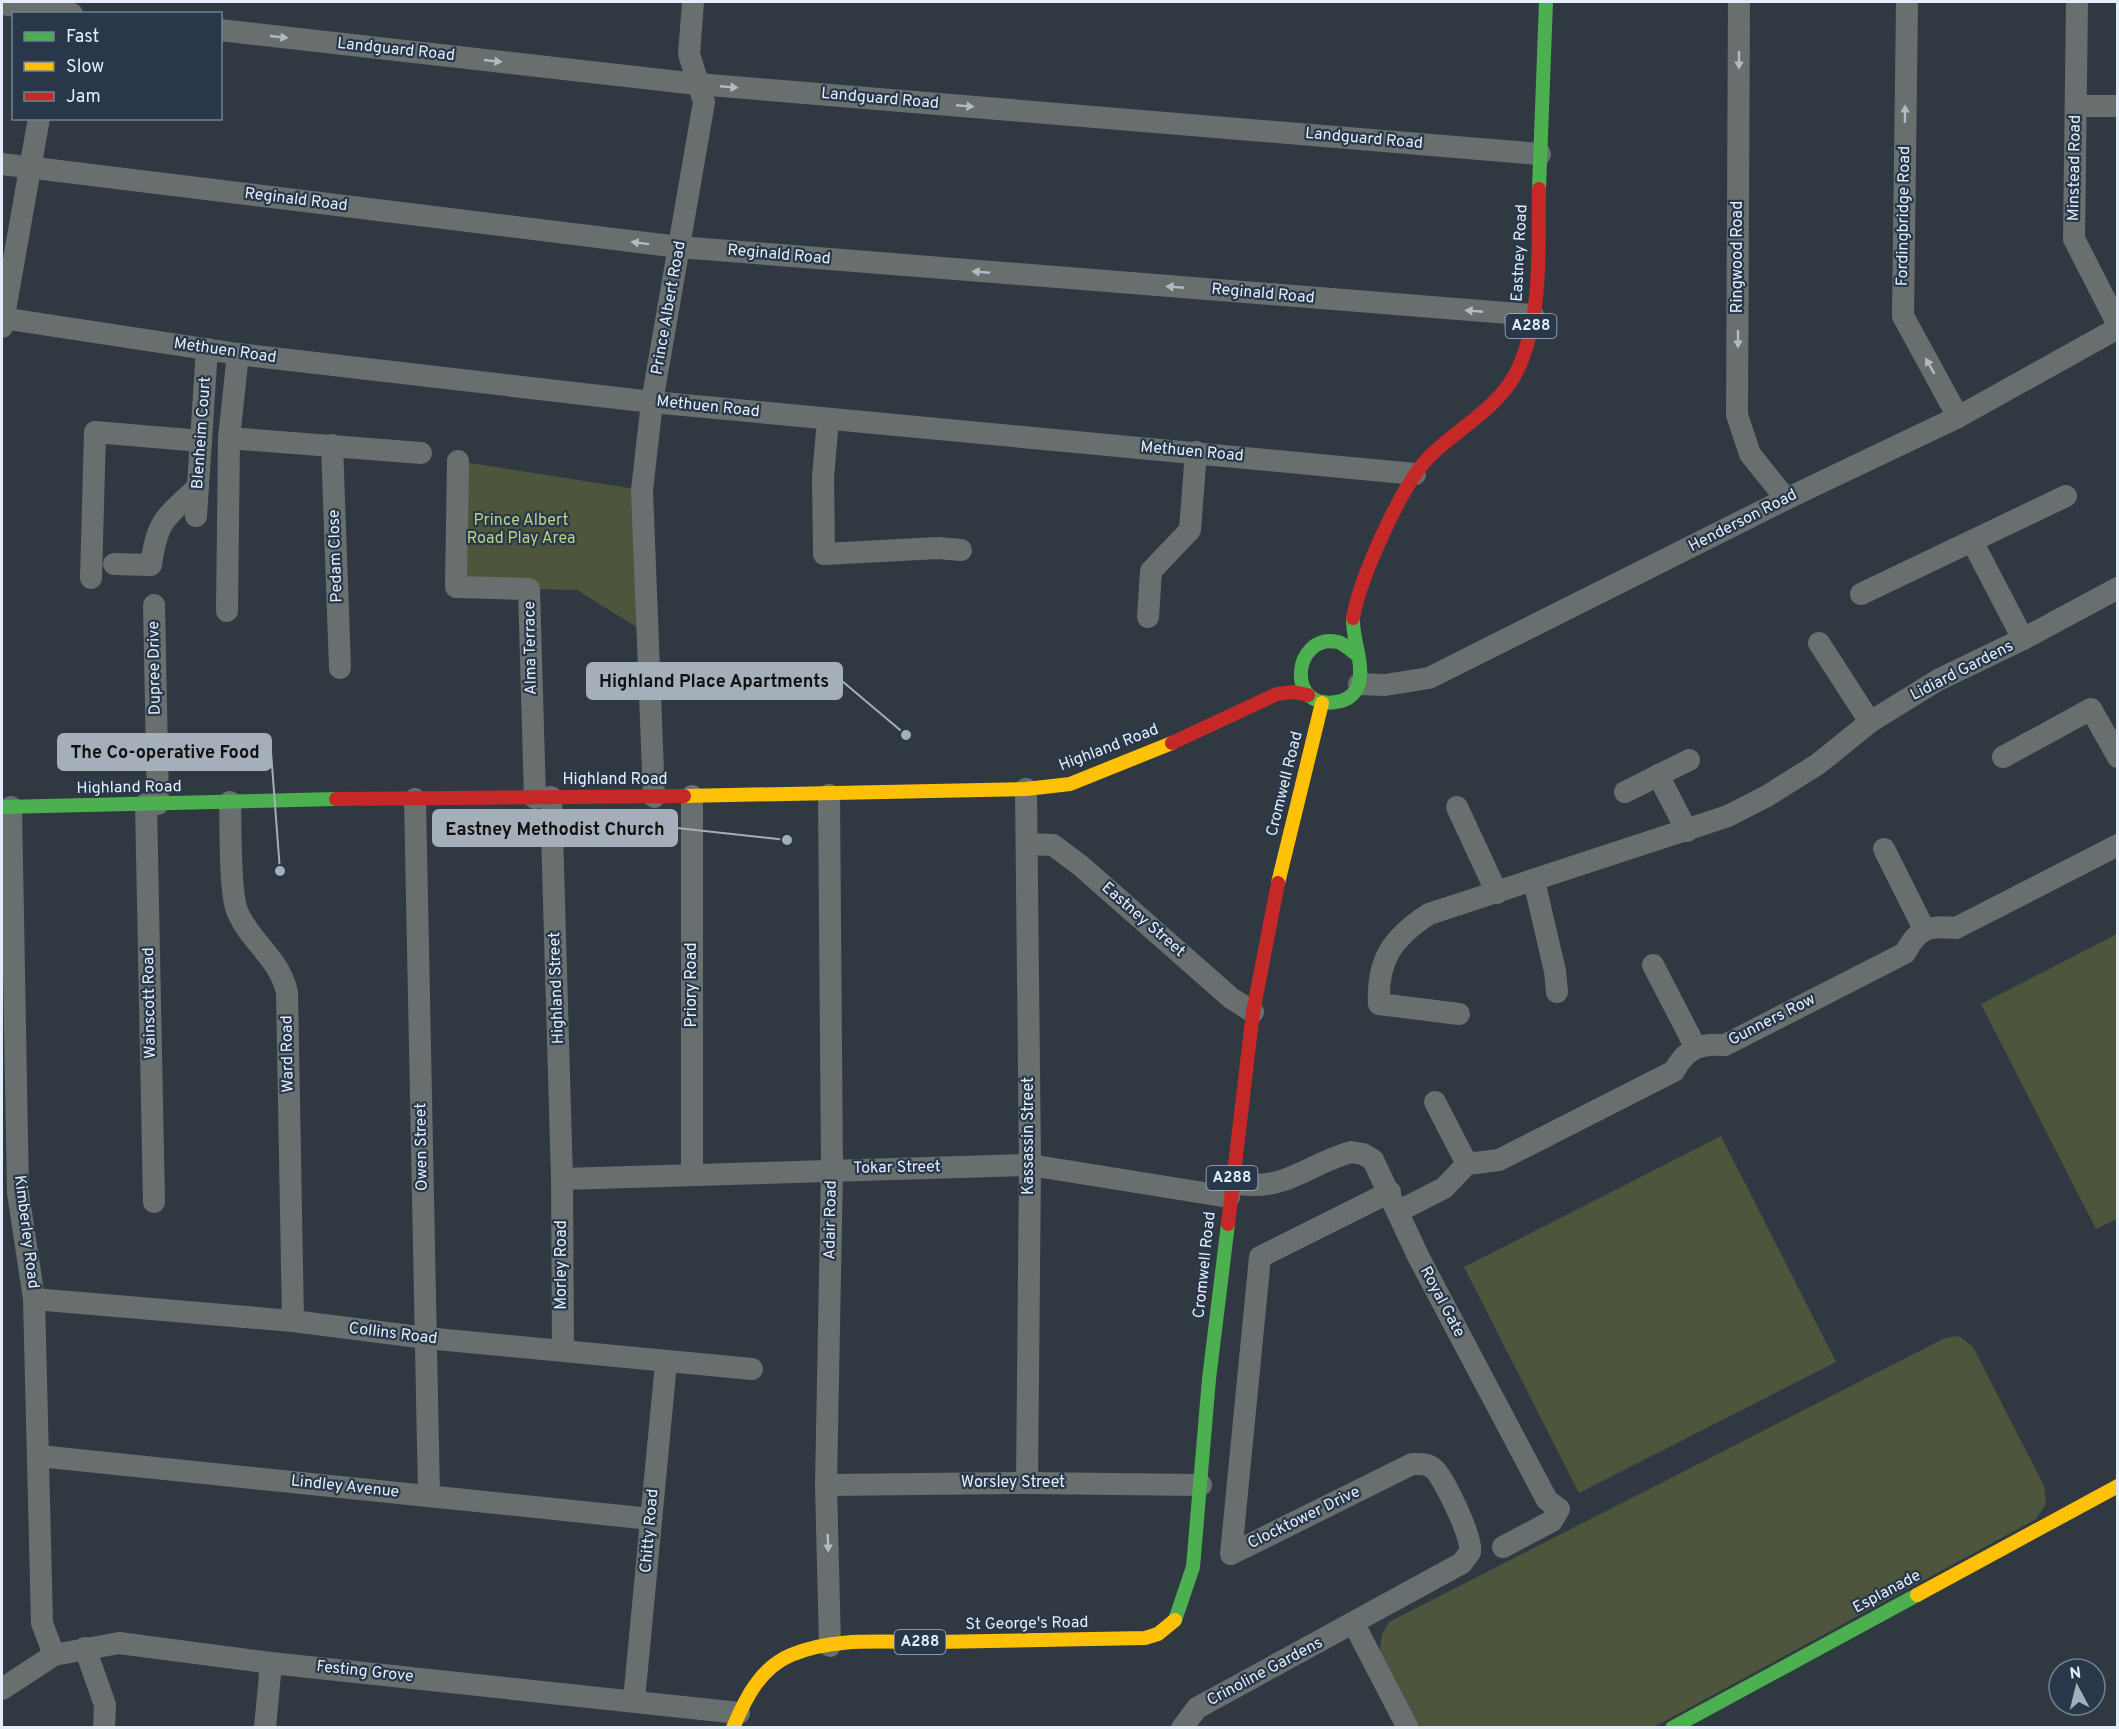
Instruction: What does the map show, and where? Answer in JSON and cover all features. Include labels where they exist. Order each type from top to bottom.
[{"type":"main road","name":"Eastney Road","points":[[1357,655],[1352,622],[1359,593],[1414,474],[1447,439],[1508,387],[1525,352],[1537,290],[1546,2]]},
{"type":"main road","name":"Eastney Road","points":[[1318,644],[1359,593]]},
{"type":"main road","points":[[1318,644],[1329,641],[1340,642],[1357,655]]},
{"type":"main road","name":"A288","points":[[1305,654],[1318,644]]},
{"type":"main road","points":[[1305,654],[1299,674],[1301,685],[1308,695],[1322,703],[1339,702],[1349,697],[1359,684]]},
{"type":"main road","points":[[1287,667],[1305,654]]},
{"type":"main road","name":"A288","points":[[1357,655],[1361,668],[1359,684]]},
{"type":"main road","name":"Highland Road","points":[[1215,721],[1269,681]]},
{"type":"main road","name":"Highland Road","points":[[6,807],[543,797],[829,795],[1026,789],[1070,784],[1146,755],[1276,694],[1293,692],[1308,695]]},
{"type":"main road","name":"Cromwell Road","points":[[1145,1638],[1169,1627],[1180,1608],[1193,1567],[1209,1379],[1253,1012],[1278,883],[1322,703]]},
{"type":"main road","name":"Esplanade","points":[[1672,1728],[2118,1486]]},
{"type":"main road","name":"St George's Road","points":[[736,1720],[752,1689],[776,1663],[798,1653],[830,1646],[1145,1638]]},
{"type":"street","name":"Prince Albert Road","points":[[654,797],[642,490],[652,402],[704,102],[689,54],[693,2]]},
{"type":"street","name":"Ringwood Road","points":[[1739,2],[1737,415],[1750,454],[1786,499]]},
{"type":"street","name":"Fordingbridge Road","points":[[1906,2],[1903,316],[1958,417]]},
{"type":"street","name":"Minstead Road","points":[[2077,2],[2074,239],[2118,326]]},
{"type":"street","points":[[2,4],[58,12]]},
{"type":"street","name":"Landguard Road","points":[[222,30],[697,84],[1540,154]]},
{"type":"street","points":[[2076,106],[2118,106]]},
{"type":"street","points":[[2,321],[28,167],[39,120]]},
{"type":"street","name":"Reginald Road","points":[[2,164],[679,248],[1533,315]]},
{"type":"street","name":"Methuen Road","points":[[2,321],[238,354],[652,402],[1414,474]]},
{"type":"street","name":"Henderson Road","points":[[1359,684],[1385,685],[1430,678],[1786,499],[1958,417],[2118,326]]},
{"type":"street","name":"Blenheim Court","points":[[196,516],[207,349]]},
{"type":"street","points":[[227,611],[229,438],[238,354]]},
{"type":"street","points":[[828,420],[823,477],[824,554],[938,548],[961,550]]},
{"type":"street","points":[[92,578],[95,432],[201,441]]},
{"type":"street","points":[[229,438],[421,453]]},
{"type":"street","name":"Pedam Close","points":[[332,445],[339,668]]},
{"type":"street","points":[[1148,617],[1151,571],[1190,530],[1196,452]]},
{"type":"street","name":"Alma Terrace","points":[[458,461],[456,587],[530,589],[543,797]]},
{"type":"street","points":[[114,564],[151,565],[155,537],[161,524],[198,487]]},
{"type":"street","points":[[1861,594],[2066,496]]},
{"type":"street","name":"Lidiard Gardens","points":[[1972,541],[2023,639]]},
{"type":"street","name":"Lidiard Gardens","points":[[1459,1014],[1379,1004],[1381,968],[1388,951],[1408,928],[1429,914],[1728,816],[1767,796],[1818,764],[1870,722],[1938,680],[2023,639],[2118,588]]},
{"type":"street","name":"Dupree Drive","points":[[152,804],[154,605]]},
{"type":"street","points":[[1819,643],[1870,722]]},
{"type":"street","points":[[2003,757],[2091,709],[2118,758]]},
{"type":"street","points":[[1625,792],[1689,759]]},
{"type":"street","points":[[1658,775],[1687,831]]},
{"type":"street","name":"Kassassin Street","points":[[1026,789],[1030,1165],[1027,1483]]},
{"type":"street","name":"Adair Road","points":[[829,795],[832,1170],[826,1485],[830,1646]]},
{"type":"street","name":"Priory Road","points":[[692,796],[692,1174]]},
{"type":"street","name":"Highland Street","points":[[543,797],[562,1179]]},
{"type":"street","name":"Owen Street","points":[[415,799],[429,1495]]},
{"type":"street","name":"Ward Road","points":[[230,802],[237,912],[269,954],[284,980],[287,992],[293,1321]]},
{"type":"street","name":"Wainscott Road","points":[[152,804],[154,1202]]},
{"type":"street","name":"Kimberley Road","points":[[6,807],[18,1193],[34,1299],[42,1623],[54,1655]]},
{"type":"street","points":[[1457,807],[1497,893]]},
{"type":"street","name":"Eastney Street","points":[[1027,844],[1053,845],[1081,866],[1231,998],[1253,1012]]},
{"type":"street","points":[[1884,849],[1924,929],[1940,926],[1956,927],[2118,845]]},
{"type":"street","points":[[1534,881],[1553,960],[1557,992]]},
{"type":"street","name":"Gunners Row","points":[[1695,1046],[1725,1045],[1735,1040],[1905,953],[1912,939],[1924,929]]},
{"type":"street","points":[[1394,1201],[1444,1188],[1467,1164],[1499,1160],[1674,1071],[1682,1056],[1695,1046],[1653,965]]},
{"type":"street","points":[[1435,1102],[1467,1164]]},
{"type":"street","name":"Royal Gate","points":[[1230,1190],[1281,1183],[1351,1152],[1363,1154],[1373,1160],[1419,1258],[1547,1500],[1559,1509],[1552,1521],[1503,1547]]},
{"type":"street","name":"Tokar Street","points":[[562,1179],[1030,1165],[1230,1190]]},
{"type":"street","name":"Morley Road","points":[[562,1179],[563,1350]]},
{"type":"street","name":"Clocktower Drive","points":[[1354,1624],[1462,1563],[1470,1551],[1469,1537],[1435,1470],[1424,1464],[1412,1464],[1231,1554],[1260,1257],[1394,1201]]},
{"type":"street","name":"Collins Road","points":[[34,1299],[293,1321],[426,1338],[563,1350],[666,1363],[752,1369]]},
{"type":"street","name":"Chitty Road","points":[[634,1700],[666,1363]]},
{"type":"street","name":"Lindley Avenue","points":[[39,1456],[651,1519]]},
{"type":"street","name":"Worsley Street","points":[[826,1485],[1027,1483],[1201,1485]]},
{"type":"street","points":[[1354,1624],[1408,1728]]},
{"type":"street","name":"Crinoline Gardens","points":[[1182,1728],[1197,1708],[1354,1624]]},
{"type":"street","name":"Festing Grove","points":[[2,1689],[54,1655],[119,1643],[271,1663],[634,1700],[736,1720]]},
{"type":"street","points":[[85,1648],[105,1705],[104,1728]]},
{"type":"street","points":[[265,1728],[271,1663]]},
{"type":"green space","name":"Prince Albert Road Play Area","points":[[458,461],[642,490],[646,633],[577,590],[456,587]]},
{"type":"green space","points":[[2117,934],[2117,1219],[2096,1229],[1981,1004]]},
{"type":"green space","points":[[1721,1136],[1836,1362],[1579,1493],[1464,1267]]},
{"type":"green space","points":[[1959,1336],[1973,1347],[2044,1486],[2046,1504],[2036,1519],[1654,1727],[1420,1727],[1380,1650],[1382,1634],[1389,1622],[1945,1338]]},
{"type":"traffic: fast","points":[[1539,189],[1546,2]]},
{"type":"traffic: fast","points":[[1353,618],[1360,667],[1359,683],[1356,689],[1350,697],[1341,701],[1323,702],[1310,696],[1303,686],[1301,673],[1304,660],[1311,649],[1323,642],[1338,642],[1357,655]]},
{"type":"traffic: fast","points":[[2,807],[336,799]]},
{"type":"traffic: fast","points":[[1175,1620],[1193,1567],[1209,1379],[1228,1224]]},
{"type":"traffic: fast","points":[[1672,1728],[1917,1595]]},
{"type":"traffic: slow","points":[[1278,883],[1322,703]]},
{"type":"traffic: slow","points":[[684,796],[1026,789],[1070,784],[1172,743]]},
{"type":"traffic: slow","points":[[1917,1595],[2118,1486]]},
{"type":"traffic: slow","points":[[733,1728],[748,1696],[762,1676],[780,1661],[808,1649],[862,1642],[1145,1638],[1158,1634],[1175,1620]]},
{"type":"traffic: jam","points":[[1353,618],[1373,556],[1395,508],[1420,468],[1431,455],[1479,416],[1501,394],[1518,369],[1532,326],[1538,280],[1539,189]]},
{"type":"traffic: jam","points":[[1172,743],[1277,694],[1293,692],[1308,695]]},
{"type":"traffic: jam","points":[[336,799],[684,796]]},
{"type":"traffic: jam","points":[[1228,1224],[1253,1012],[1278,883]]},
{"type":"place","name":"Highland Place Apartments","points":[[906,735]]},
{"type":"place","name":"Eastney Methodist Church","points":[[787,840]]},
{"type":"place","name":"The Co-operative Food","points":[[280,871]]}]
